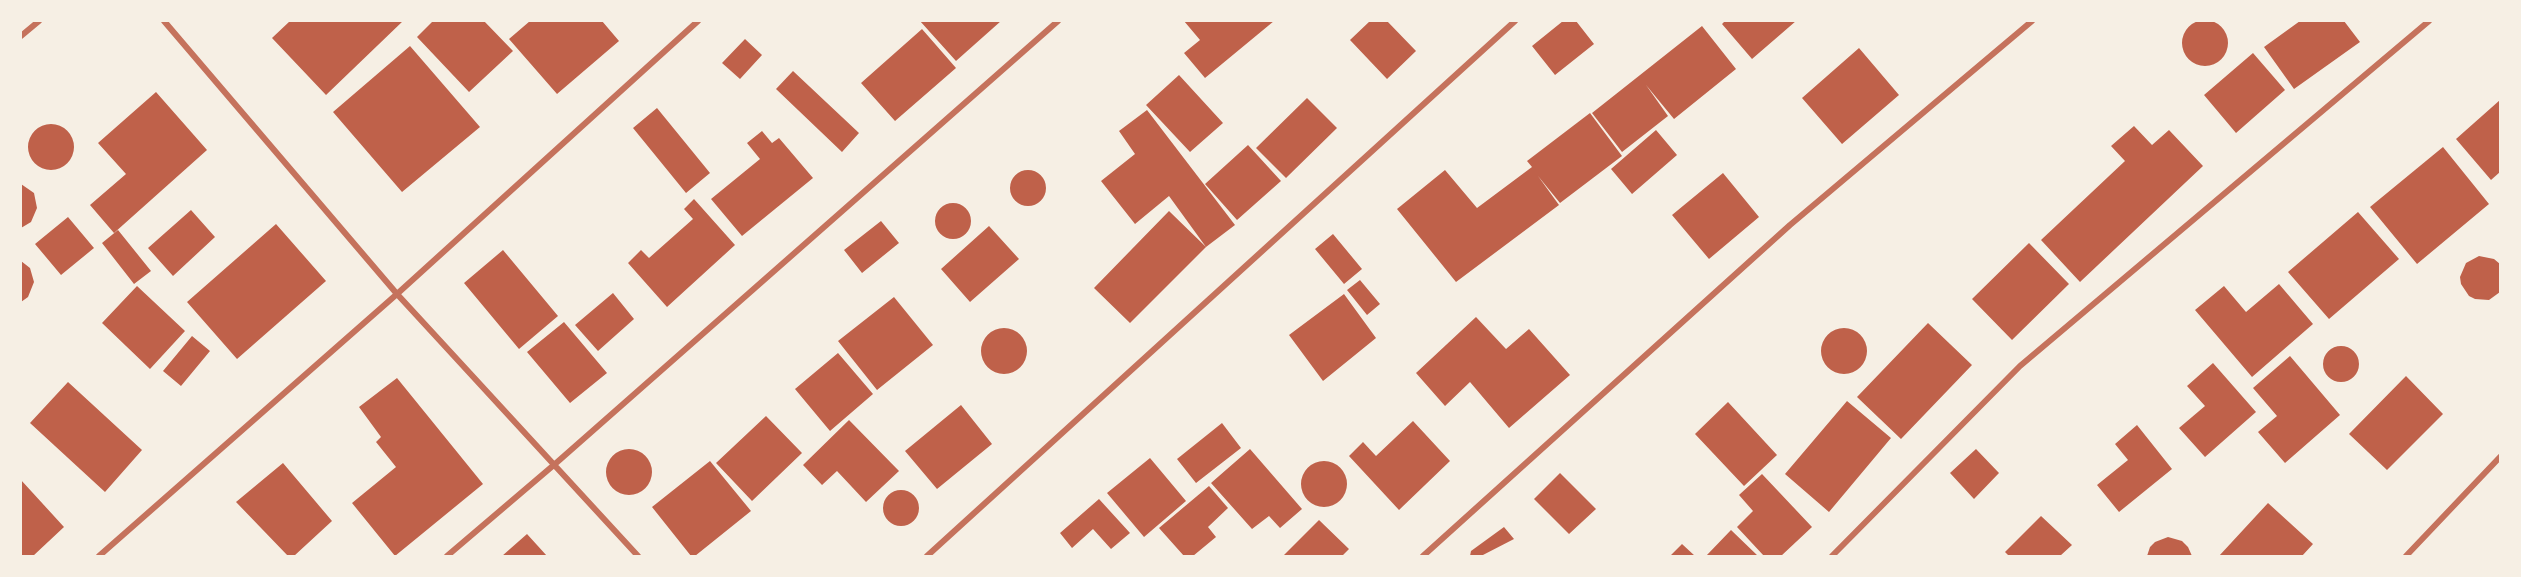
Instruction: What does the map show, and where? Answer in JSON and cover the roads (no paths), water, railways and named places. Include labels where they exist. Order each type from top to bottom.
[{"type":"street","points":[[21,36],[39,21]]},
{"type":"street","points":[[164,21],[397,294],[638,556]]},
{"type":"street","points":[[170,28],[178,21]]},
{"type":"street","points":[[99,556],[397,294],[698,21]]},
{"type":"street","points":[[447,556],[555,464],[1058,21]]},
{"type":"street","points":[[927,556],[1515,21]]},
{"type":"street","points":[[1423,556],[1790,225],[2032,21]]},
{"type":"street","points":[[1832,556],[2020,366],[2429,21]]},
{"type":"street","points":[[2406,556],[2500,457]]}]
